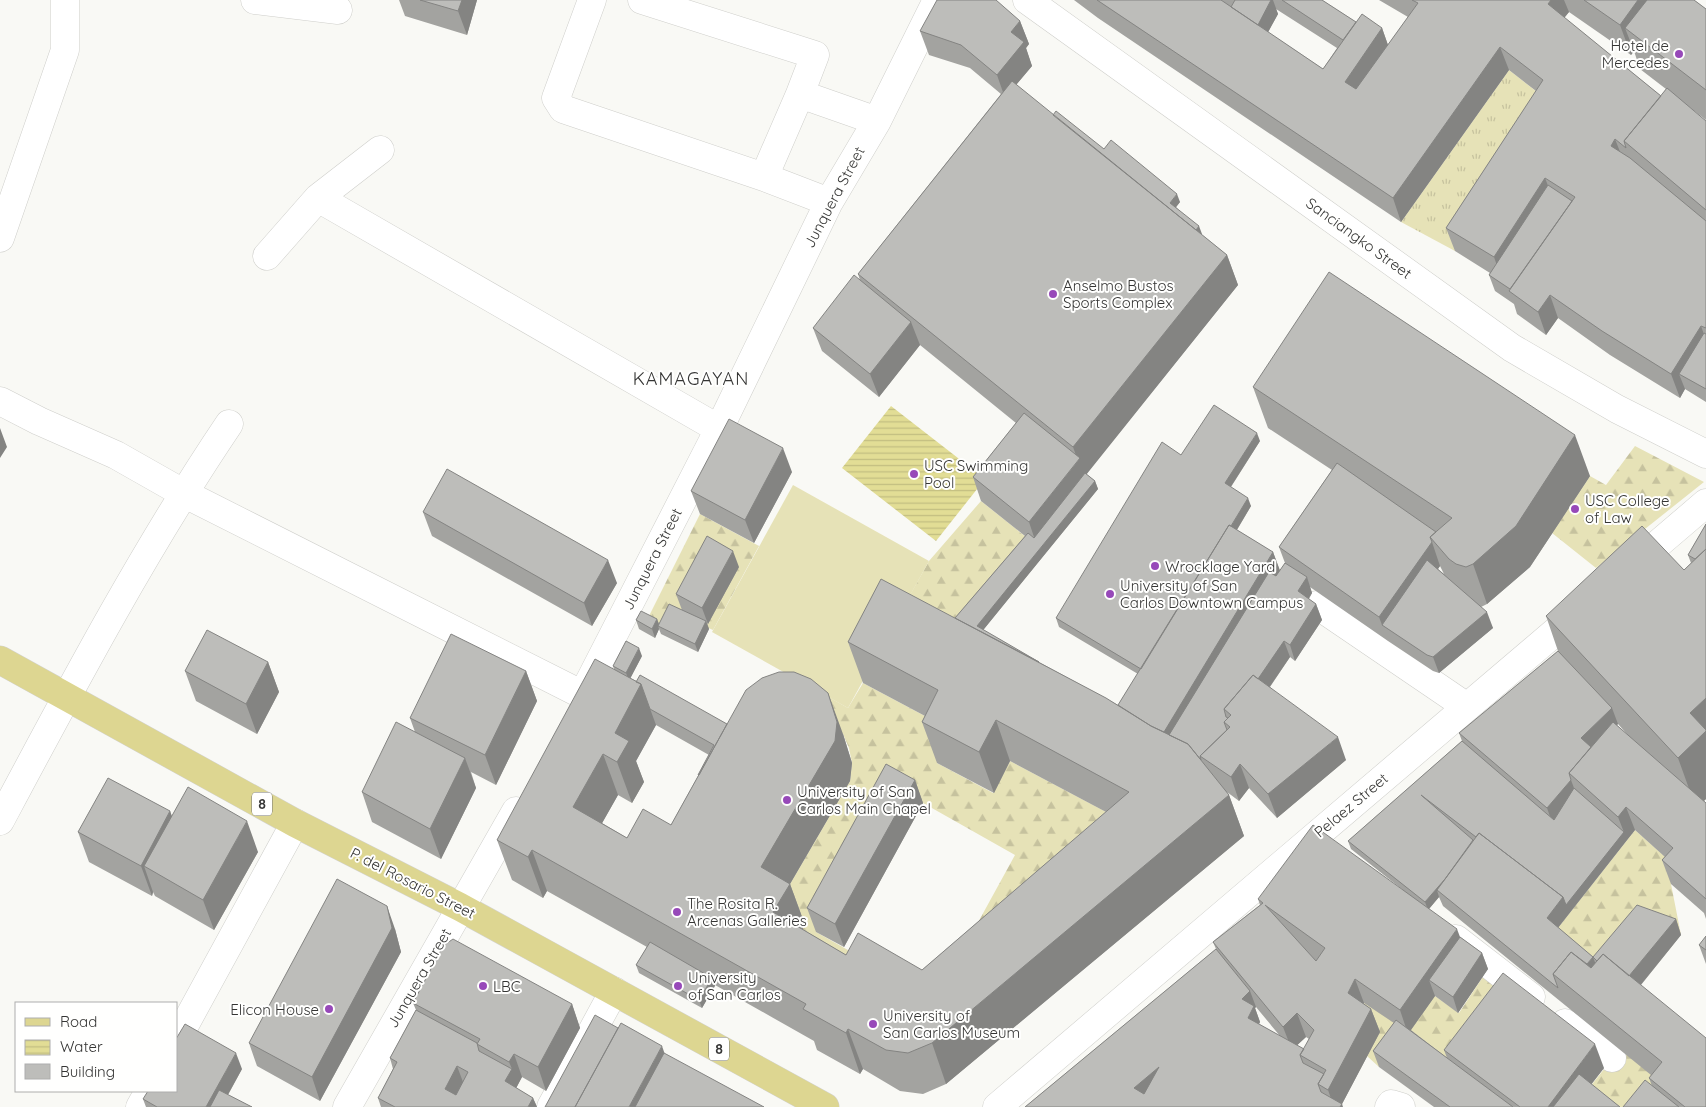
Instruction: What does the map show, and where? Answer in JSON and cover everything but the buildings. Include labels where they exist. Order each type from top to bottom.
[{"type":"main road","name":"P. del Rosario Street","points":[[0,660],[295,823],[460,907],[825,1107]]},
{"type":"street","points":[[0,238],[65,50],[65,0]]},
{"type":"street","points":[[255,0],[338,10]]},
{"type":"street","points":[[592,0],[556,98],[563,109],[764,177],[829,202]]},
{"type":"street","points":[[642,0],[815,55],[764,177]]},
{"type":"street","name":"Junquera Street","points":[[568,720],[583,695],[719,429],[829,202],[876,121],[937,0]]},
{"type":"street","name":"Sanciangko Street","points":[[1027,0],[1512,348],[1617,409],[1706,454]]},
{"type":"street","points":[[800,94],[876,121]]},
{"type":"street","points":[[267,256],[318,198],[380,150]]},
{"type":"street","points":[[318,198],[719,429]]},
{"type":"street","points":[[0,401],[39,421],[116,455],[183,493],[583,695]]},
{"type":"street","points":[[0,821],[67,696],[183,493],[229,424]]},
{"type":"street","name":"Pelaez Street","points":[[996,1107],[1706,503]]},
{"type":"street","points":[[1317,605],[1466,708]]},
{"type":"street","name":"Junquera Street","points":[[347,1107],[529,788]]},
{"type":"street","points":[[178,1037],[295,823]]},
{"type":"street","points":[[1318,834],[1342,852]]},
{"type":"street","points":[[1437,925],[1612,1058]]},
{"type":"street","points":[[551,1107],[614,991]]},
{"type":"street","points":[[140,1107],[148,1092]]},
{"type":"street","points":[[1389,1107],[1391,1104],[1401,1107]]},
{"type":"green space","points":[[1509,70],[1551,103],[1455,251],[1401,222]]},
{"type":"green space","points":[[1635,446],[1704,482],[1596,568],[1552,533],[1590,476],[1606,485]]},
{"type":"green space","points":[[793,485],[929,561],[848,708],[712,632]]},
{"type":"green space","points":[[981,501],[1031,541],[942,645],[896,620],[929,561]]},
{"type":"green space","points":[[700,514],[759,546],[713,630],[672,612],[664,629],[647,620]]},
{"type":"green space","points":[[863,683],[953,731],[937,763],[993,793],[1010,761],[1144,832],[936,999],[1015,855],[923,803],[816,932],[878,967],[861,995],[776,908],[850,781],[852,763],[849,748],[843,734],[826,719],[818,691],[848,708]]},
{"type":"green space","points":[[1635,830],[1681,871],[1671,884],[1681,935],[1599,973],[1553,934]]},
{"type":"green space","points":[[1488,969],[1511,996],[1453,1073],[1402,1036],[1379,1067],[1367,1056],[1356,1016],[1364,1003],[1435,996],[1459,1013]]},
{"type":"green space","points":[[1620,1049],[1673,1092],[1650,1107],[1574,1107]]},
{"type":"water","name":"USC Swimming Pool","points":[[891,406],[985,479],[936,541],[842,468]]},
{"type":"place","name":"Hotel de Mercedes","points":[[1679,54]]},
{"type":"place","name":"Anselmo Bustos Sports Complex","points":[[1053,294]]},
{"type":"place","name":"USC Swimming Pool","points":[[914,474]]},
{"type":"place","name":"USC College of Law","points":[[1575,509]]},
{"type":"place","name":"Wrocklage Yard","points":[[1155,566]]},
{"type":"place","name":"University of San Carlos Downtown Campus","points":[[1110,594]]},
{"type":"place","name":"University of San Carlos Main Chapel","points":[[787,800]]},
{"type":"place","name":"The Rosita R. Arcenas Galleries","points":[[677,912]]},
{"type":"place","name":"LBC","points":[[483,986]]},
{"type":"place","name":"University of San Carlos","points":[[678,986]]},
{"type":"place","name":"Elicon House","points":[[329,1009]]},
{"type":"place","name":"University of San Carlos Museum","points":[[873,1024]]},
{"type":"district","name":"KAMAGAYAN","points":[[691,378]]}]
